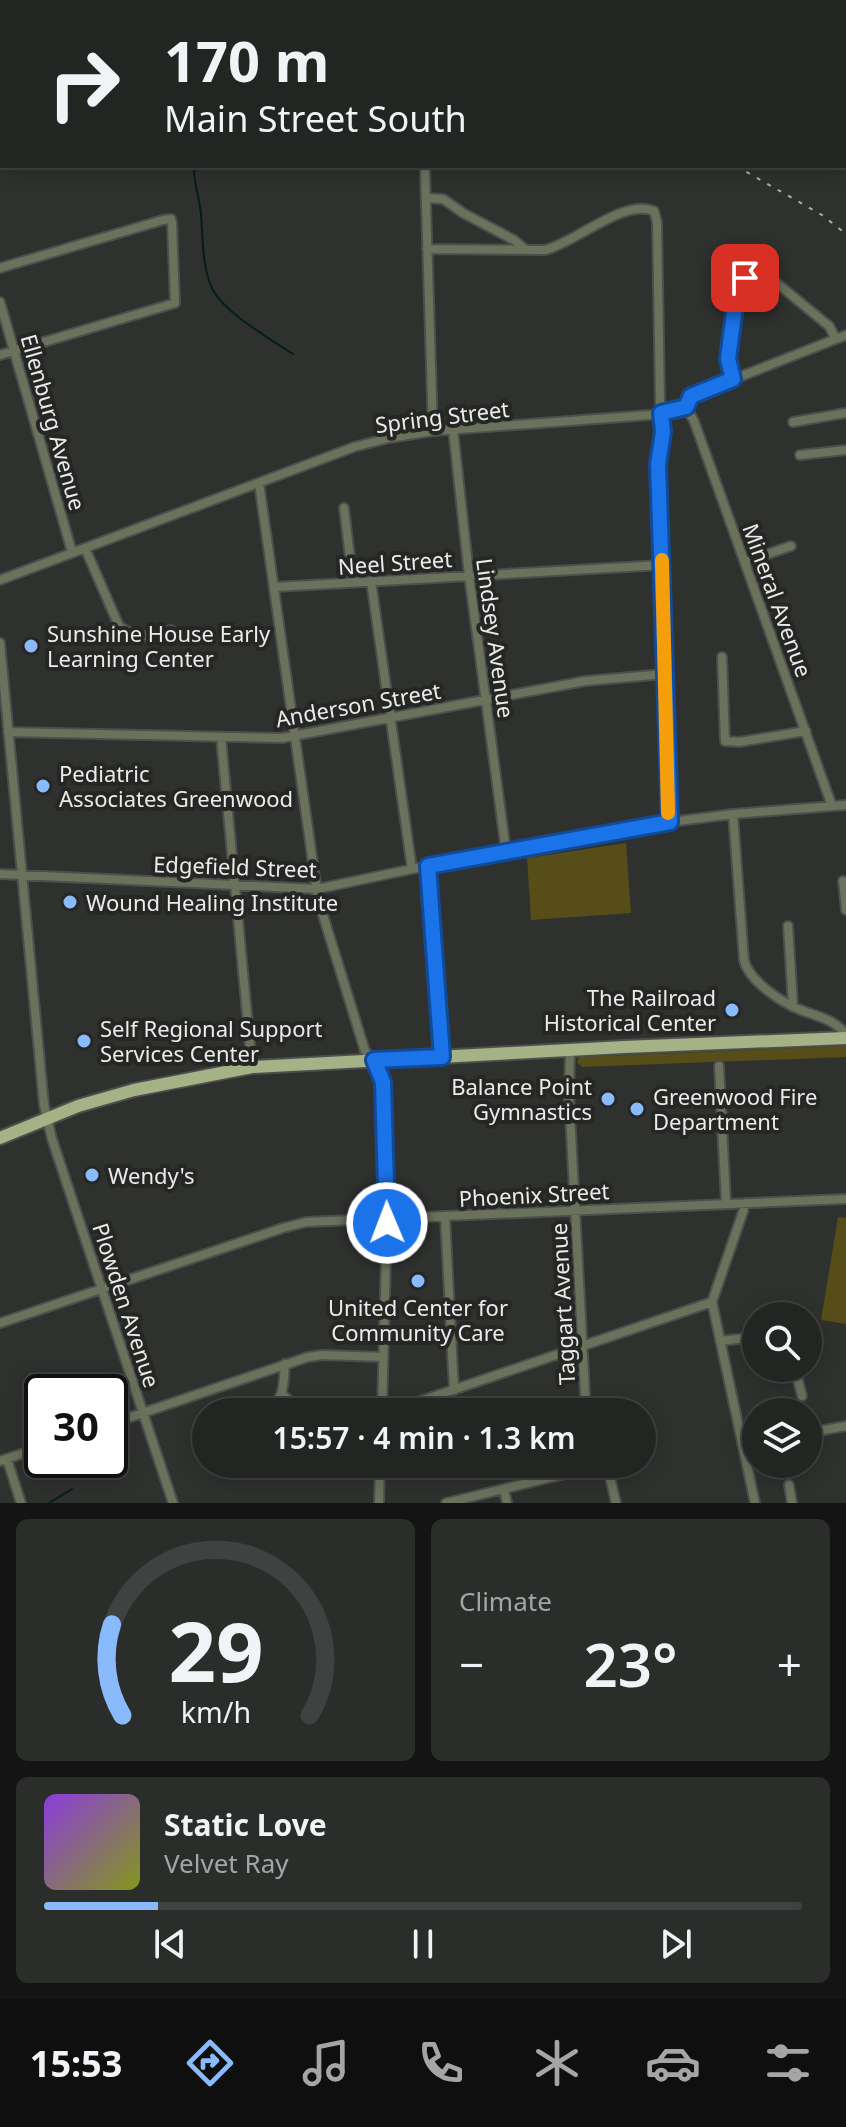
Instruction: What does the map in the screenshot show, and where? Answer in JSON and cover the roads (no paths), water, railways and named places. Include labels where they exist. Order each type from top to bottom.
[{"type":"main road","points":[[0,1138],[47,1118],[134,1090],[252,1067],[846,1036]]},
{"type":"street","points":[[425,172],[433,431]]},
{"type":"street","points":[[426,198],[443,199],[526,250]]},
{"type":"street","points":[[427,249],[554,248],[599,223],[634,210],[652,209],[655,214],[663,432],[658,464],[670,822]]},
{"type":"street","points":[[0,268],[171,219],[175,303],[0,355]]},
{"type":"street","points":[[733,379],[728,359],[737,291],[745,278],[763,276],[773,280],[829,326],[836,339]]},
{"type":"street","name":"Ellenburg Avenue","points":[[0,302],[72,552]]},
{"type":"street","name":"Spring Street","points":[[0,580],[354,447],[433,431],[661,413],[686,407],[691,396],[846,335]]},
{"type":"street","name":"Mineral Avenue","points":[[686,407],[694,421],[832,806]]},
{"type":"street","points":[[793,422],[846,413]]},
{"type":"street","name":"Lindsey Avenue","points":[[453,429],[506,851]]},
{"type":"street","points":[[800,455],[846,450]]},
{"type":"street","points":[[259,483],[317,889],[365,1051],[374,1060],[383,1082],[387,1218],[382,1398]]},
{"type":"street","points":[[344,508],[353,582]]},
{"type":"street","points":[[745,562],[791,546]]},
{"type":"street","points":[[85,548],[115,620],[122,629],[144,637],[171,630]]},
{"type":"street","name":"Neel Street","points":[[275,587],[662,565]]},
{"type":"street","points":[[371,581],[412,869]]},
{"type":"street","name":"Plowden Avenue","points":[[0,643],[47,1118],[173,1503]]},
{"type":"street","points":[[722,657],[725,741],[739,742],[806,731]]},
{"type":"street","name":"Anderson Street","points":[[8,732],[275,738],[585,681],[665,674]]},
{"type":"street","points":[[221,738],[252,1067]]},
{"type":"street","name":"Edgefield Street","points":[[0,874],[317,889],[670,822],[846,805]]},
{"type":"street","points":[[733,814],[744,965],[751,976],[782,1001],[840,1025],[846,1036]]},
{"type":"street","points":[[428,866],[442,1057]]},
{"type":"street","points":[[843,881],[846,910]]},
{"type":"street","points":[[788,926],[793,1006]]},
{"type":"street","name":"Taggart Avenue","points":[[570,1050],[569,1096],[585,1398]]},
{"type":"street","points":[[719,1066],[726,1203]]},
{"type":"street","name":"Phoenix Street","points":[[0,1323],[296,1225],[317,1221],[846,1199]]},
{"type":"street","points":[[742,1444],[712,1302],[746,1203]]},
{"type":"street","points":[[445,1216],[454,1390]]},
{"type":"street","points":[[430,1398],[712,1302]]},
{"type":"street","points":[[720,1341],[742,1339]]},
{"type":"street","points":[[128,1418],[285,1364],[322,1355],[383,1357]]},
{"type":"street","points":[[280,1398],[285,1364]]},
{"type":"street","points":[[798,1382],[802,1396]]},
{"type":"street","points":[[282,1394],[287,1398]]},
{"type":"street","points":[[822,1430],[846,1426]]},
{"type":"street","points":[[21,1503],[4,1460],[24,1453]]},
{"type":"street","points":[[379,1503],[380,1478]]},
{"type":"street","points":[[446,1503],[545,1478]]},
{"type":"street","points":[[609,1478],[616,1503]]},
{"type":"street","points":[[749,1478],[755,1503]]},
{"type":"street","points":[[789,1485],[792,1503]]},
{"type":"street","points":[[504,1489],[507,1503]]},
{"type":"waterway","points":[[194,168],[205,262],[212,288],[236,315],[293,354]]},
{"type":"waterway","points":[[49,1503],[72,1489]]},
{"type":"railway","points":[[740,168],[822,215],[846,234]]},
{"type":"place","name":"Sunshine House Early Learning Center","points":[[31,646]]},
{"type":"place","name":"Pediatric Associates Greenwood","points":[[43,786]]},
{"type":"place","name":"Wound Healing Institute","points":[[70,902]]},
{"type":"place","name":"The Railroad Historical Center","points":[[732,1010]]},
{"type":"place","name":"Self Regional Support Services Center","points":[[84,1041]]},
{"type":"place","name":"Balance Point Gymnastics","points":[[608,1099]]},
{"type":"place","name":"Greenwood Fire Department","points":[[637,1109]]},
{"type":"place","name":"Wendy's","points":[[92,1175]]},
{"type":"place","name":"United Center for Community Care","points":[[418,1281]]}]
